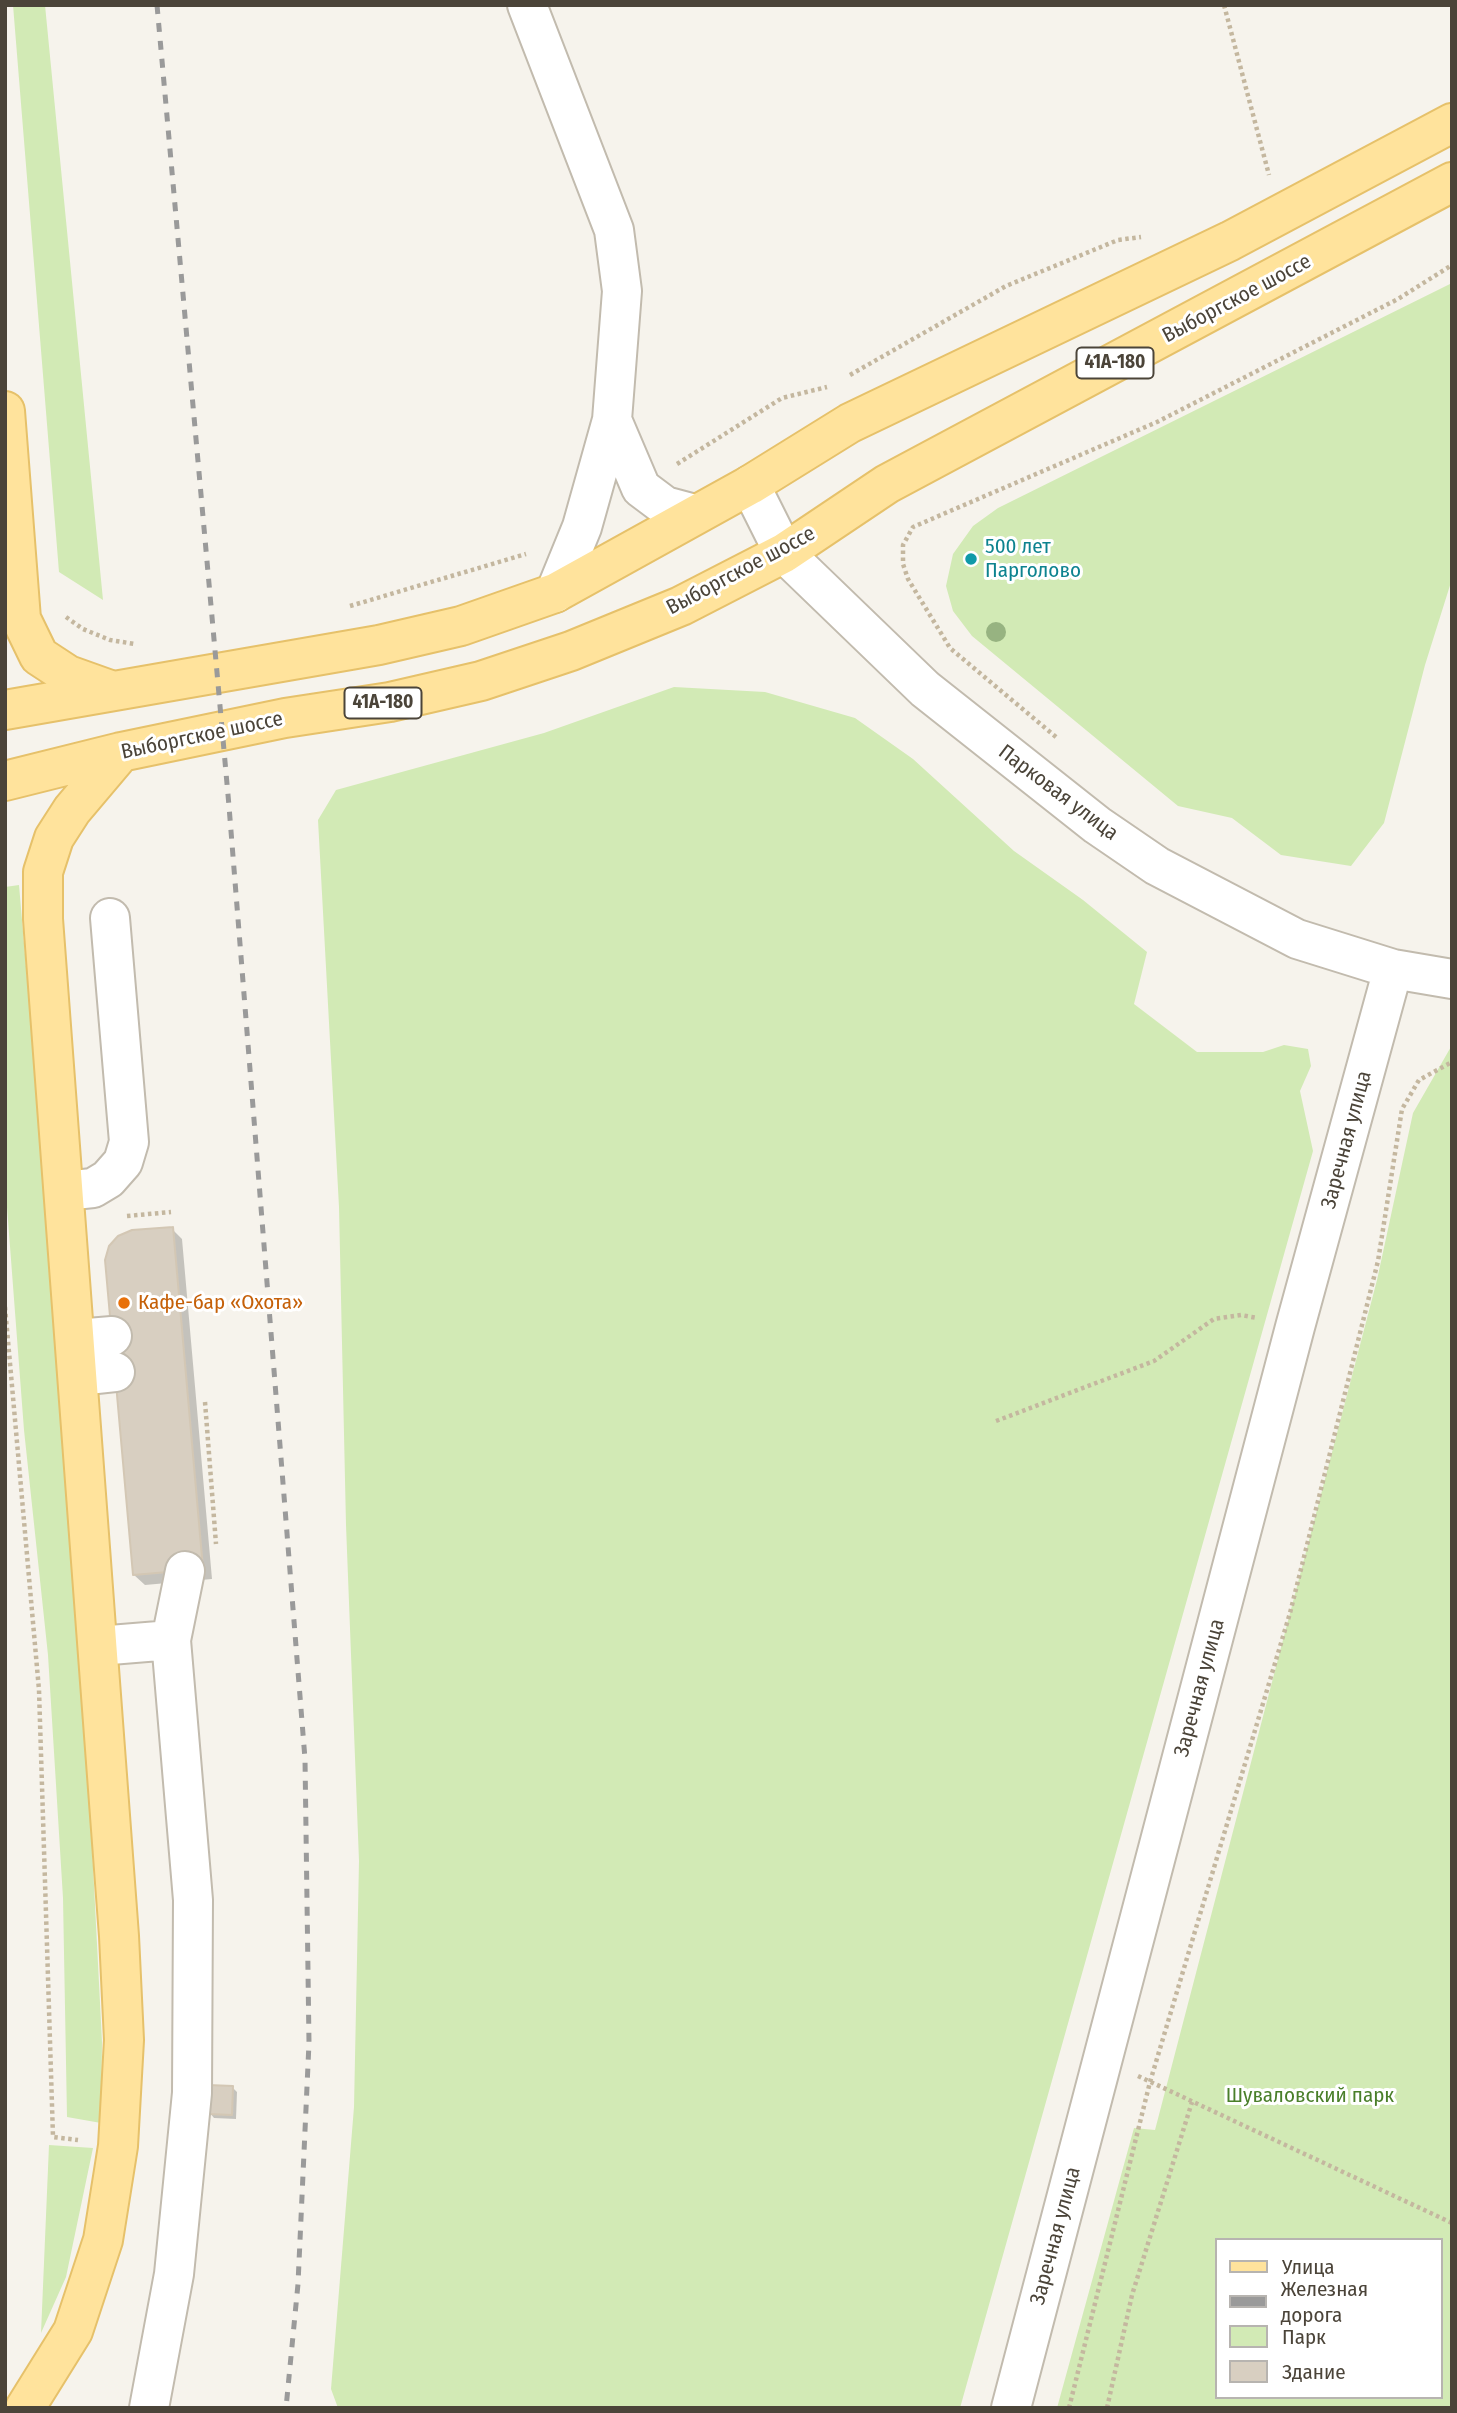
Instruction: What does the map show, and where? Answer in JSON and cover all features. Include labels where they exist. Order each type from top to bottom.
[{"type":"main road","name":"41А-180","points":[[5,710],[379,645],[461,625],[555,593],[750,485],[850,423],[1286,211],[1452,122]]},
{"type":"main road","name":"Выборгское шоссе","points":[[5,781],[121,752],[285,718],[390,702],[481,681],[571,651],[681,606],[784,553],[887,484],[1452,182]]},
{"type":"main road","points":[[5,411],[21,619],[39,656],[68,675],[110,690]]},
{"type":"main road","points":[[25,2408],[73,2331],[103,2240],[118,2146],[124,2039],[98,1646],[95,1356],[64,1191],[43,872],[54,838],[72,810],[121,752]]},
{"type":"street","points":[[527,5],[614,230],[622,291],[612,421],[582,527],[555,593]]},
{"type":"street","points":[[612,421],[641,488],[665,506],[695,514]]},
{"type":"street","name":"Парковая улица","points":[[750,485],[784,553],[925,689],[1097,825],[1157,866],[1297,939],[1393,970],[1452,979]]},
{"type":"street","points":[[64,1191],[93,1188],[108,1179],[123,1163],[128,1142],[110,918]]},
{"type":"street","name":"Заречная улица","points":[[1011,2408],[1295,1327],[1393,970]]},
{"type":"street","points":[[149,2408],[174,2274],[192,2093],[193,1900],[171,1640],[185,1571]]},
{"type":"street","points":[[98,1646],[171,1640]]},
{"type":"path","points":[[1224,5],[1269,174],[1286,211]]},
{"type":"path","points":[[841,380],[1006,286],[1118,240]]},
{"type":"path","points":[[1067,746],[950,648],[908,579],[903,545],[912,527],[1157,422],[1398,299],[1452,265]]},
{"type":"path","points":[[641,488],[782,398],[829,387]]},
{"type":"path","points":[[348,607],[529,553]]},
{"type":"path","points":[[60,612],[83,629],[110,640],[137,644]]},
{"type":"path","points":[[1069,2408],[1150,2082],[1290,1613],[1378,1261],[1402,1109],[1419,1080],[1452,1062]]},
{"type":"path","points":[[118,1216],[171,1212]]},
{"type":"path","points":[[5,1307],[39,1690],[53,2137],[81,2141]]},
{"type":"path","points":[[996,1421],[1154,1361],[1214,1319],[1241,1315],[1295,1327]]},
{"type":"path","points":[[205,1402],[216,1546]]},
{"type":"path","points":[[1103,2060],[1452,2223]]},
{"type":"path","points":[[1107,2408],[1132,2295],[1192,2102]]},
{"type":"green space","points":[[13,5],[45,5],[103,600],[59,572]]},
{"type":"green space","points":[[1452,283],[1452,579],[1425,665],[1384,823],[1351,866],[1281,855],[1232,818],[1178,806],[972,636],[953,611],[946,586],[953,554],[973,526],[998,508]]},
{"type":"green space","points":[[674,687],[765,692],[855,718],[913,759],[1014,851],[1083,900],[1147,952],[1134,1004],[1197,1052],[1263,1052],[1284,1045],[1308,1049],[1311,1066],[1300,1091],[1313,1151],[960,2408],[338,2408],[331,2389],[354,2107],[359,1861],[346,1525],[339,1207],[318,820],[336,790],[544,733]]},
{"type":"green space","points":[[19,885],[58,1339],[90,1807],[102,2042],[101,2123],[67,2117],[63,1898],[48,1655],[24,1430],[5,1181],[5,887]]},
{"type":"green space","name":"Шуваловский парк","points":[[1452,1045],[1452,2408],[1057,2408],[1134,2128],[1155,2130],[1377,1280],[1413,1113]]},
{"type":"green space","points":[[49,2145],[93,2148],[66,2277],[41,2333]]},
{"type":"building","points":[[173,1227],[203,1569],[133,1575],[105,1260],[109,1246],[118,1236],[132,1230]]},
{"type":"building","points":[[208,2085],[233,2086],[232,2115],[208,2114]]},
{"type":"railway","points":[[157,5],[229,806],[305,1759],[309,2043],[298,2284],[286,2408]]},
{"type":"place","name":"500 лет Парголово","points":[[971,559]]},
{"type":"place","name":"Кафе-бар «Охота»","points":[[124,1303]]}]
